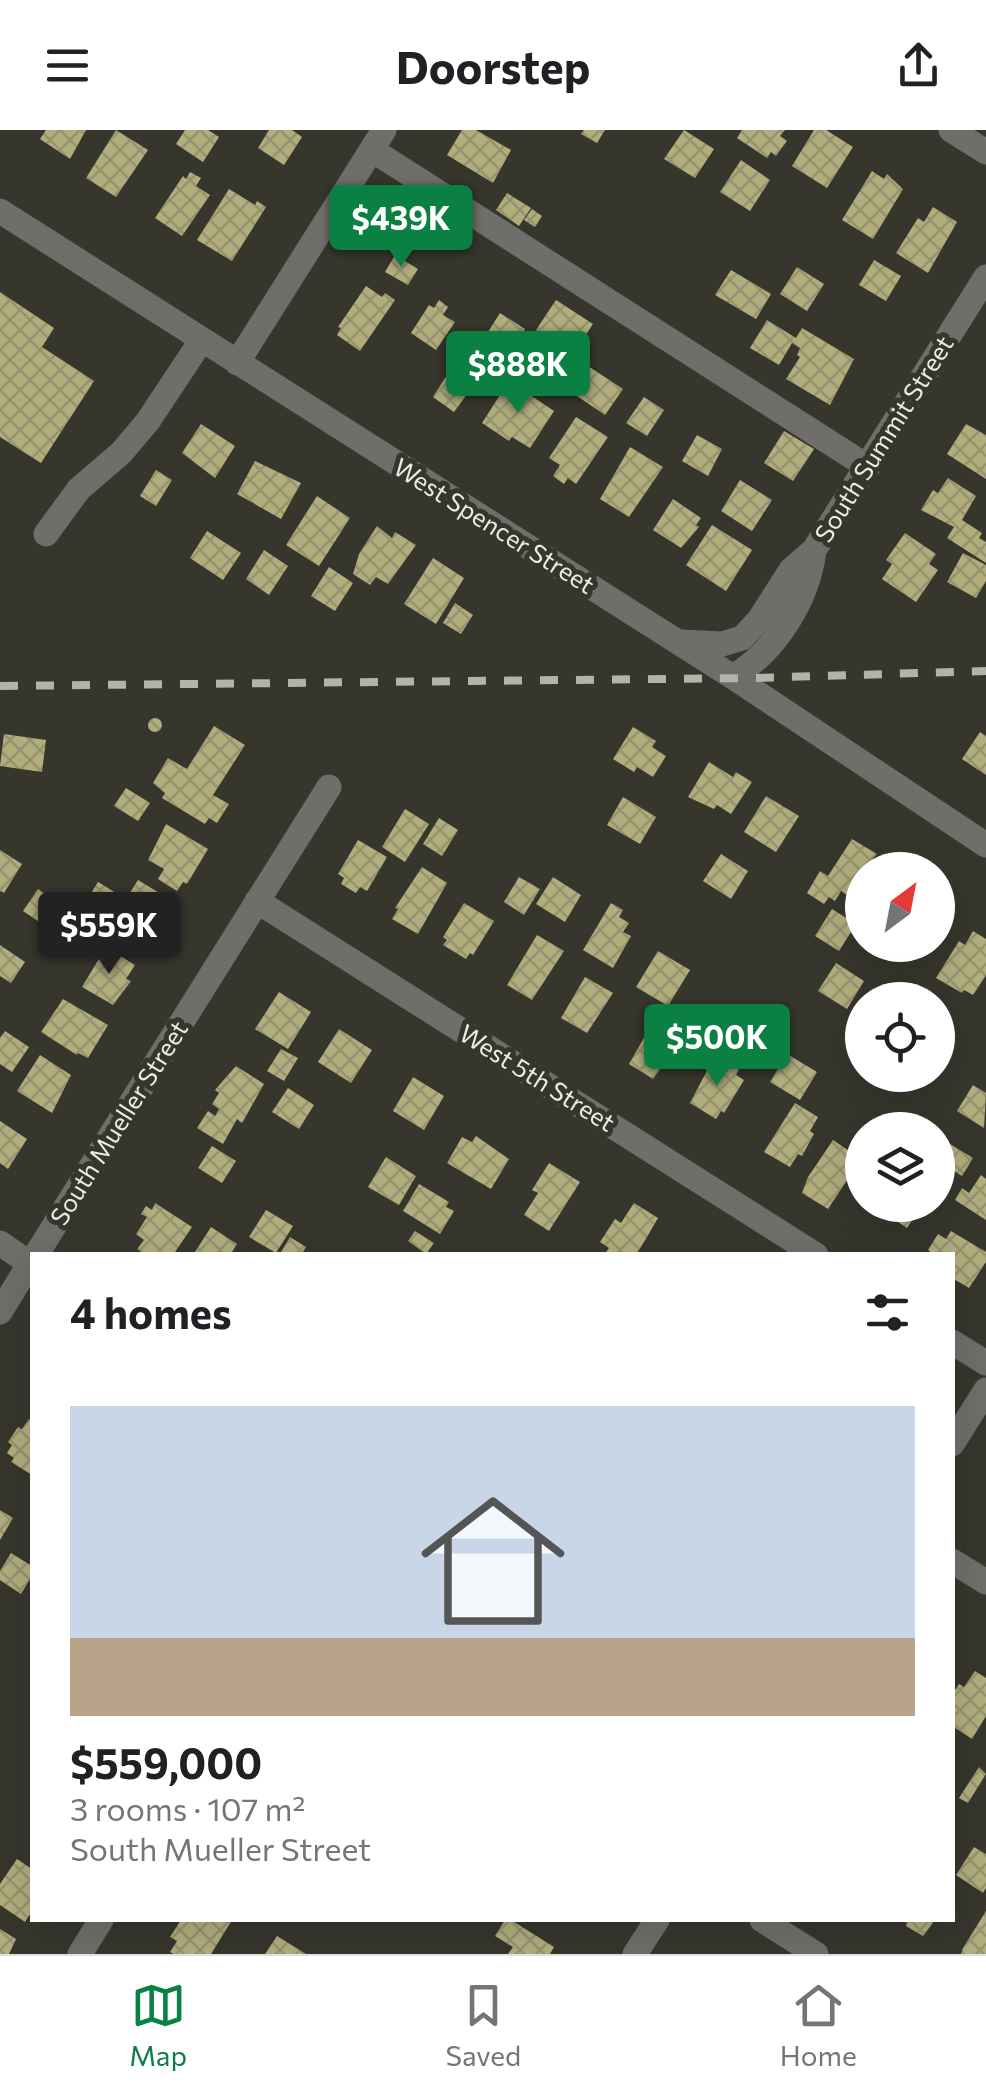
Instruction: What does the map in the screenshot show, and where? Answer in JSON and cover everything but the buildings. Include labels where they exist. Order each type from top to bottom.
[{"type":"street","points":[[951,130],[986,152]]},
{"type":"street","points":[[236,363],[378,140],[868,467]]},
{"type":"street","name":"West Spencer Street","points":[[0,211],[733,678],[986,844]]},
{"type":"street","name":"South Summit Street","points":[[676,642],[722,644],[742,638],[759,620],[791,570],[814,550],[986,277]]},
{"type":"street","points":[[46,534],[79,490],[121,453],[148,421],[201,341]]},
{"type":"street","name":"South Summit Street","points":[[733,678],[758,662],[776,639],[811,579],[814,550]]},
{"type":"street","name":"South Mueller Street","points":[[39,1252],[329,787]]},
{"type":"street","name":"West 5th Street","points":[[257,901],[811,1252]]},
{"type":"street","points":[[0,1243],[30,1259]]},
{"type":"street","name":"South Mueller Street","points":[[0,1312],[30,1266]]},
{"type":"street","points":[[955,1344],[986,1364]]},
{"type":"street","points":[[955,1439],[986,1390]]},
{"type":"street","points":[[955,1563],[986,1582]]},
{"type":"street","points":[[80,1954],[101,1922]]},
{"type":"street","points":[[636,1954],[656,1922]]},
{"type":"street","points":[[765,1922],[816,1954]]},
{"type":"railway","points":[[0,686],[754,678],[986,671]]}]
